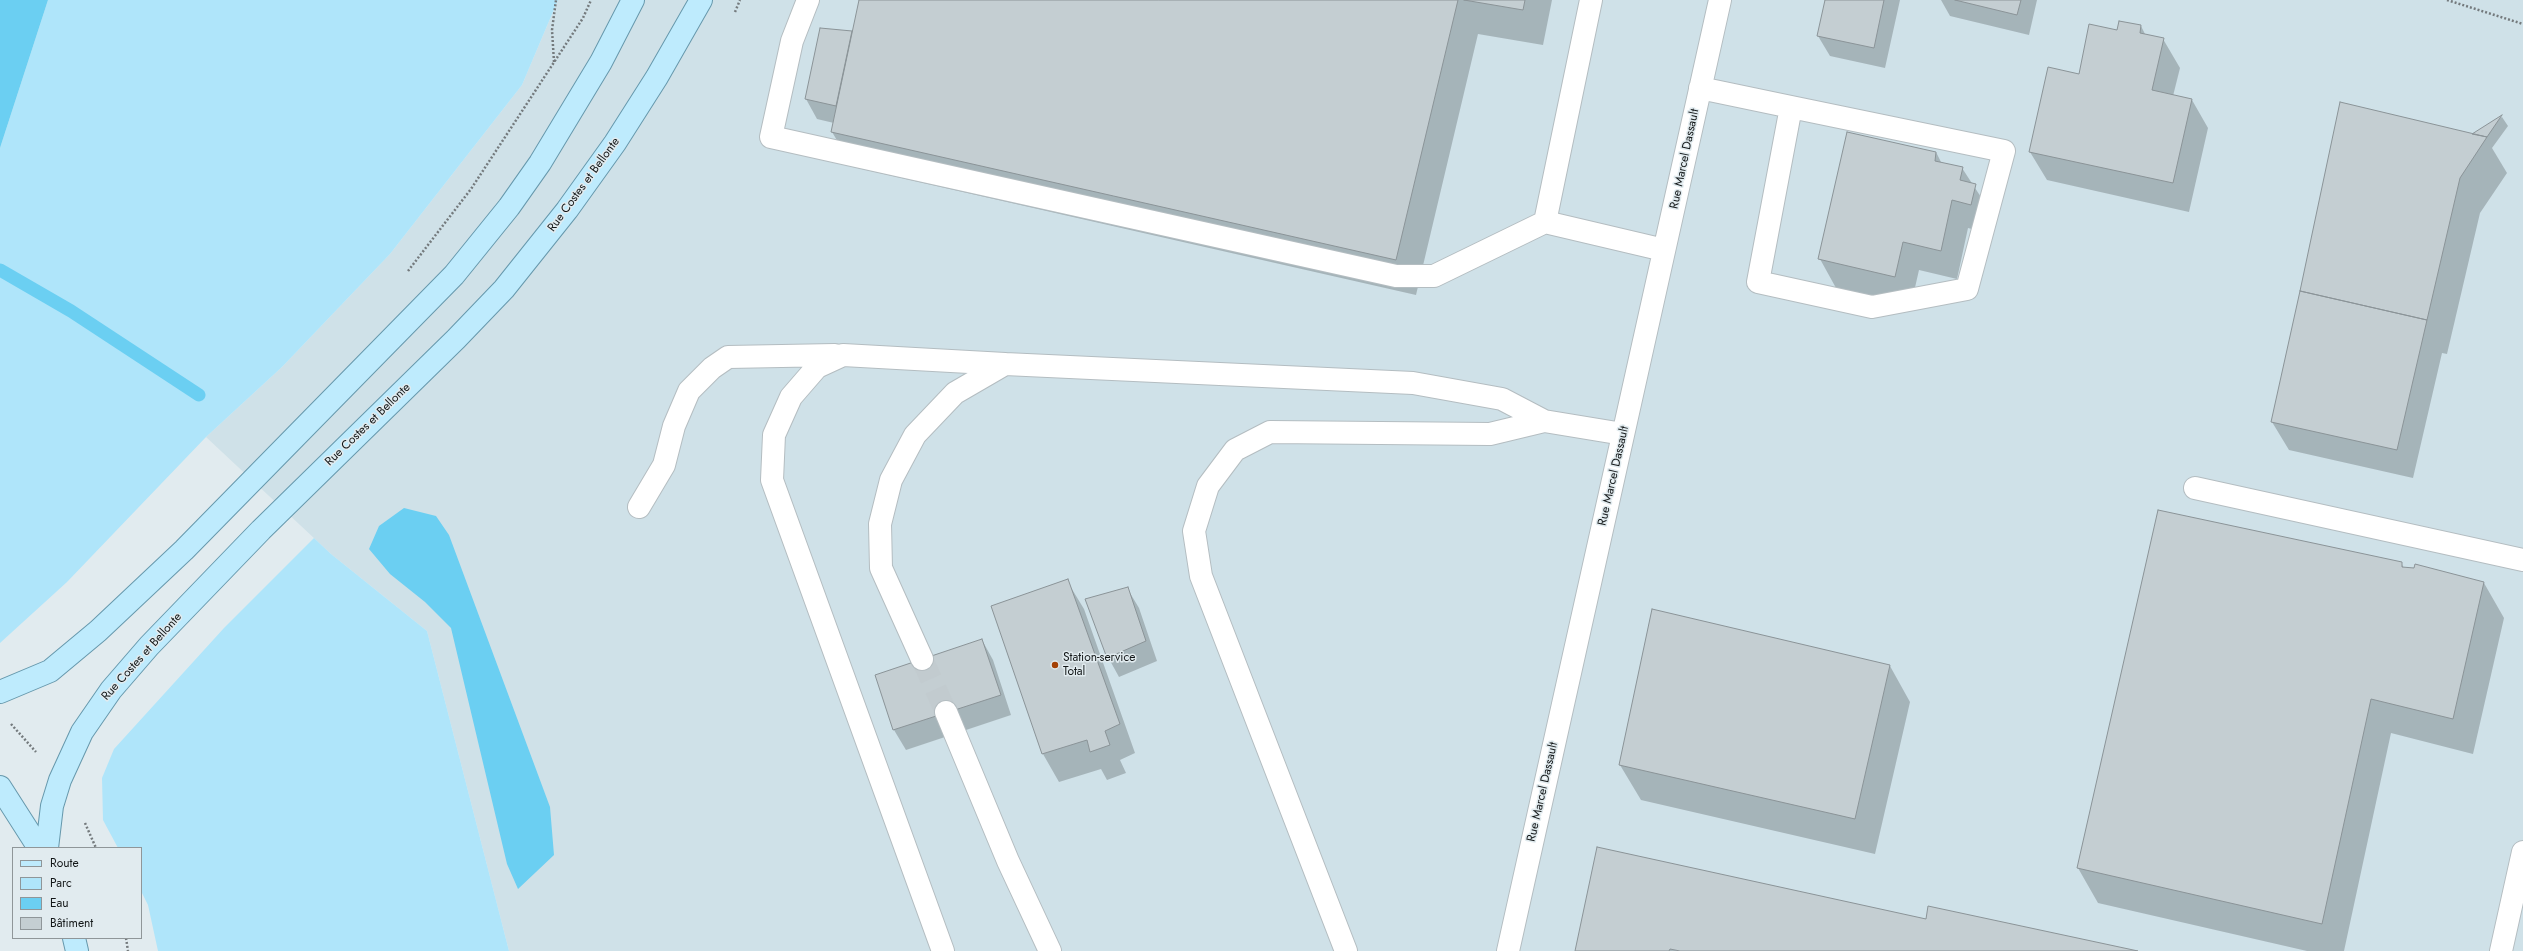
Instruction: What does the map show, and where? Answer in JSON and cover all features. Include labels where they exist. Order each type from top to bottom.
[{"type":"main road","points":[[0,692],[50,671],[98,631],[184,550],[454,275],[500,219],[540,163],[598,68],[633,0]]},
{"type":"main road","name":"Rue Costes et Bellonte","points":[[47,847],[52,806],[60,780],[82,732],[110,690],[149,646],[261,530],[456,339],[504,289],[567,210],[615,143],[657,77],[701,0]]},
{"type":"main road","points":[[0,787],[38,847]]},
{"type":"main road","points":[[74,939],[77,951]]},
{"type":"street","points":[[808,0],[792,41],[771,137],[1396,276],[1434,276],[1545,222],[1664,250]]},
{"type":"street","points":[[1545,222],[1591,0]]},
{"type":"street","name":"Rue Marcel Dassault","points":[[1508,951],[1720,0]]},
{"type":"street","points":[[1700,88],[1792,106],[2004,151],[1967,289],[1872,307],[1758,282],[1792,106]]},
{"type":"street","points":[[639,507],[664,465],[674,426],[689,391],[712,368],[728,357],[842,355],[1413,383],[1502,400],[1544,421],[1623,434]]},
{"type":"street","points":[[842,355],[817,367],[792,397],[774,435],[772,480],[943,951]]},
{"type":"street","points":[[922,659],[881,568],[880,524],[891,480],[915,435],[955,393],[1005,364]]},
{"type":"street","points":[[1346,951],[1201,576],[1194,531],[1208,486],[1235,450],[1270,432],[1490,434],[1544,421]]},
{"type":"street","points":[[2195,488],[2523,560]]},
{"type":"street","points":[[946,712],[1008,861],[1050,951]]},
{"type":"street","points":[[2500,951],[2516,915],[2523,852]]},
{"type":"path","points":[[554,62],[552,30],[556,0]]},
{"type":"path","points":[[404,276],[471,190],[584,18],[591,0]]},
{"type":"path","points":[[2447,0],[2523,24]]},
{"type":"path","points":[[126,939],[128,951]]},
{"type":"shaded area","points":[[558,0],[2523,0],[2523,951],[509,951],[427,631],[331,554],[206,437],[282,367],[390,254],[522,85]]},
{"type":"green space","points":[[48,0],[558,0],[522,85],[390,254],[282,367],[206,437],[67,582],[0,643],[0,148]]},
{"type":"green space","points":[[314,538],[331,554],[427,631],[509,951],[158,951],[148,905],[142,893],[142,847],[117,847],[103,820],[102,778],[114,749],[224,628]]},
{"type":"water","points":[[0,0],[48,0],[0,148]]},
{"type":"water","points":[[404,508],[436,516],[449,535],[550,807],[554,855],[518,889],[507,864],[451,628],[425,602],[390,574],[369,549],[379,526]]},
{"type":"building","points":[[859,0],[1458,0],[1396,260],[831,132]]},
{"type":"building","points":[[1464,0],[1525,0],[1523,10]]},
{"type":"building","points":[[1825,0],[1884,0],[1874,48],[1817,36]]},
{"type":"building","points":[[1955,0],[2021,0],[2017,15]]},
{"type":"building","points":[[2119,21],[2141,25],[2140,33],[2164,38],[2152,90],[2192,99],[2173,183],[2029,152],[2048,67],[2079,74],[2089,24],[2117,30]]},
{"type":"building","points":[[820,28],[852,31],[836,106],[805,99]]},
{"type":"building","points":[[2340,102],[2487,137],[2460,178],[2427,320],[2300,291]]},
{"type":"building","points":[[2502,115],[2487,137],[2472,134]]},
{"type":"building","points":[[1847,132],[1936,152],[1935,161],[1963,167],[1960,180],[1976,184],[1971,205],[1952,200],[1941,251],[1903,242],[1895,277],[1818,259]]},
{"type":"building","points":[[2300,291],[2427,320],[2397,450],[2271,422]]},
{"type":"building","points":[[2158,510],[2402,562],[2402,567],[2414,568],[2415,564],[2484,582],[2453,719],[2371,699],[2322,924],[2077,868]]},
{"type":"building","name":"Station-service Total","points":[[1068,579],[1120,724],[1105,731],[1110,745],[1090,752],[1087,740],[1042,754],[991,606]]},
{"type":"building","points":[[1128,587],[1146,641],[1107,658],[1085,599]]},
{"type":"building","points":[[1652,609],[1890,665],[1855,819],[1619,765]]},
{"type":"building","points":[[982,639],[1001,695],[893,730],[875,675]]},
{"type":"building","points":[[1597,847],[1926,919],[1928,906],[2138,951],[1680,951],[1670,949],[1669,951],[1575,951]]},
{"type":"waterway","points":[[0,270],[71,311],[199,395]]},
{"type":"tunnel","points":[[922,659],[946,712]]},
{"type":"place","name":"Station-service Total","points":[[1055,665]]}]
